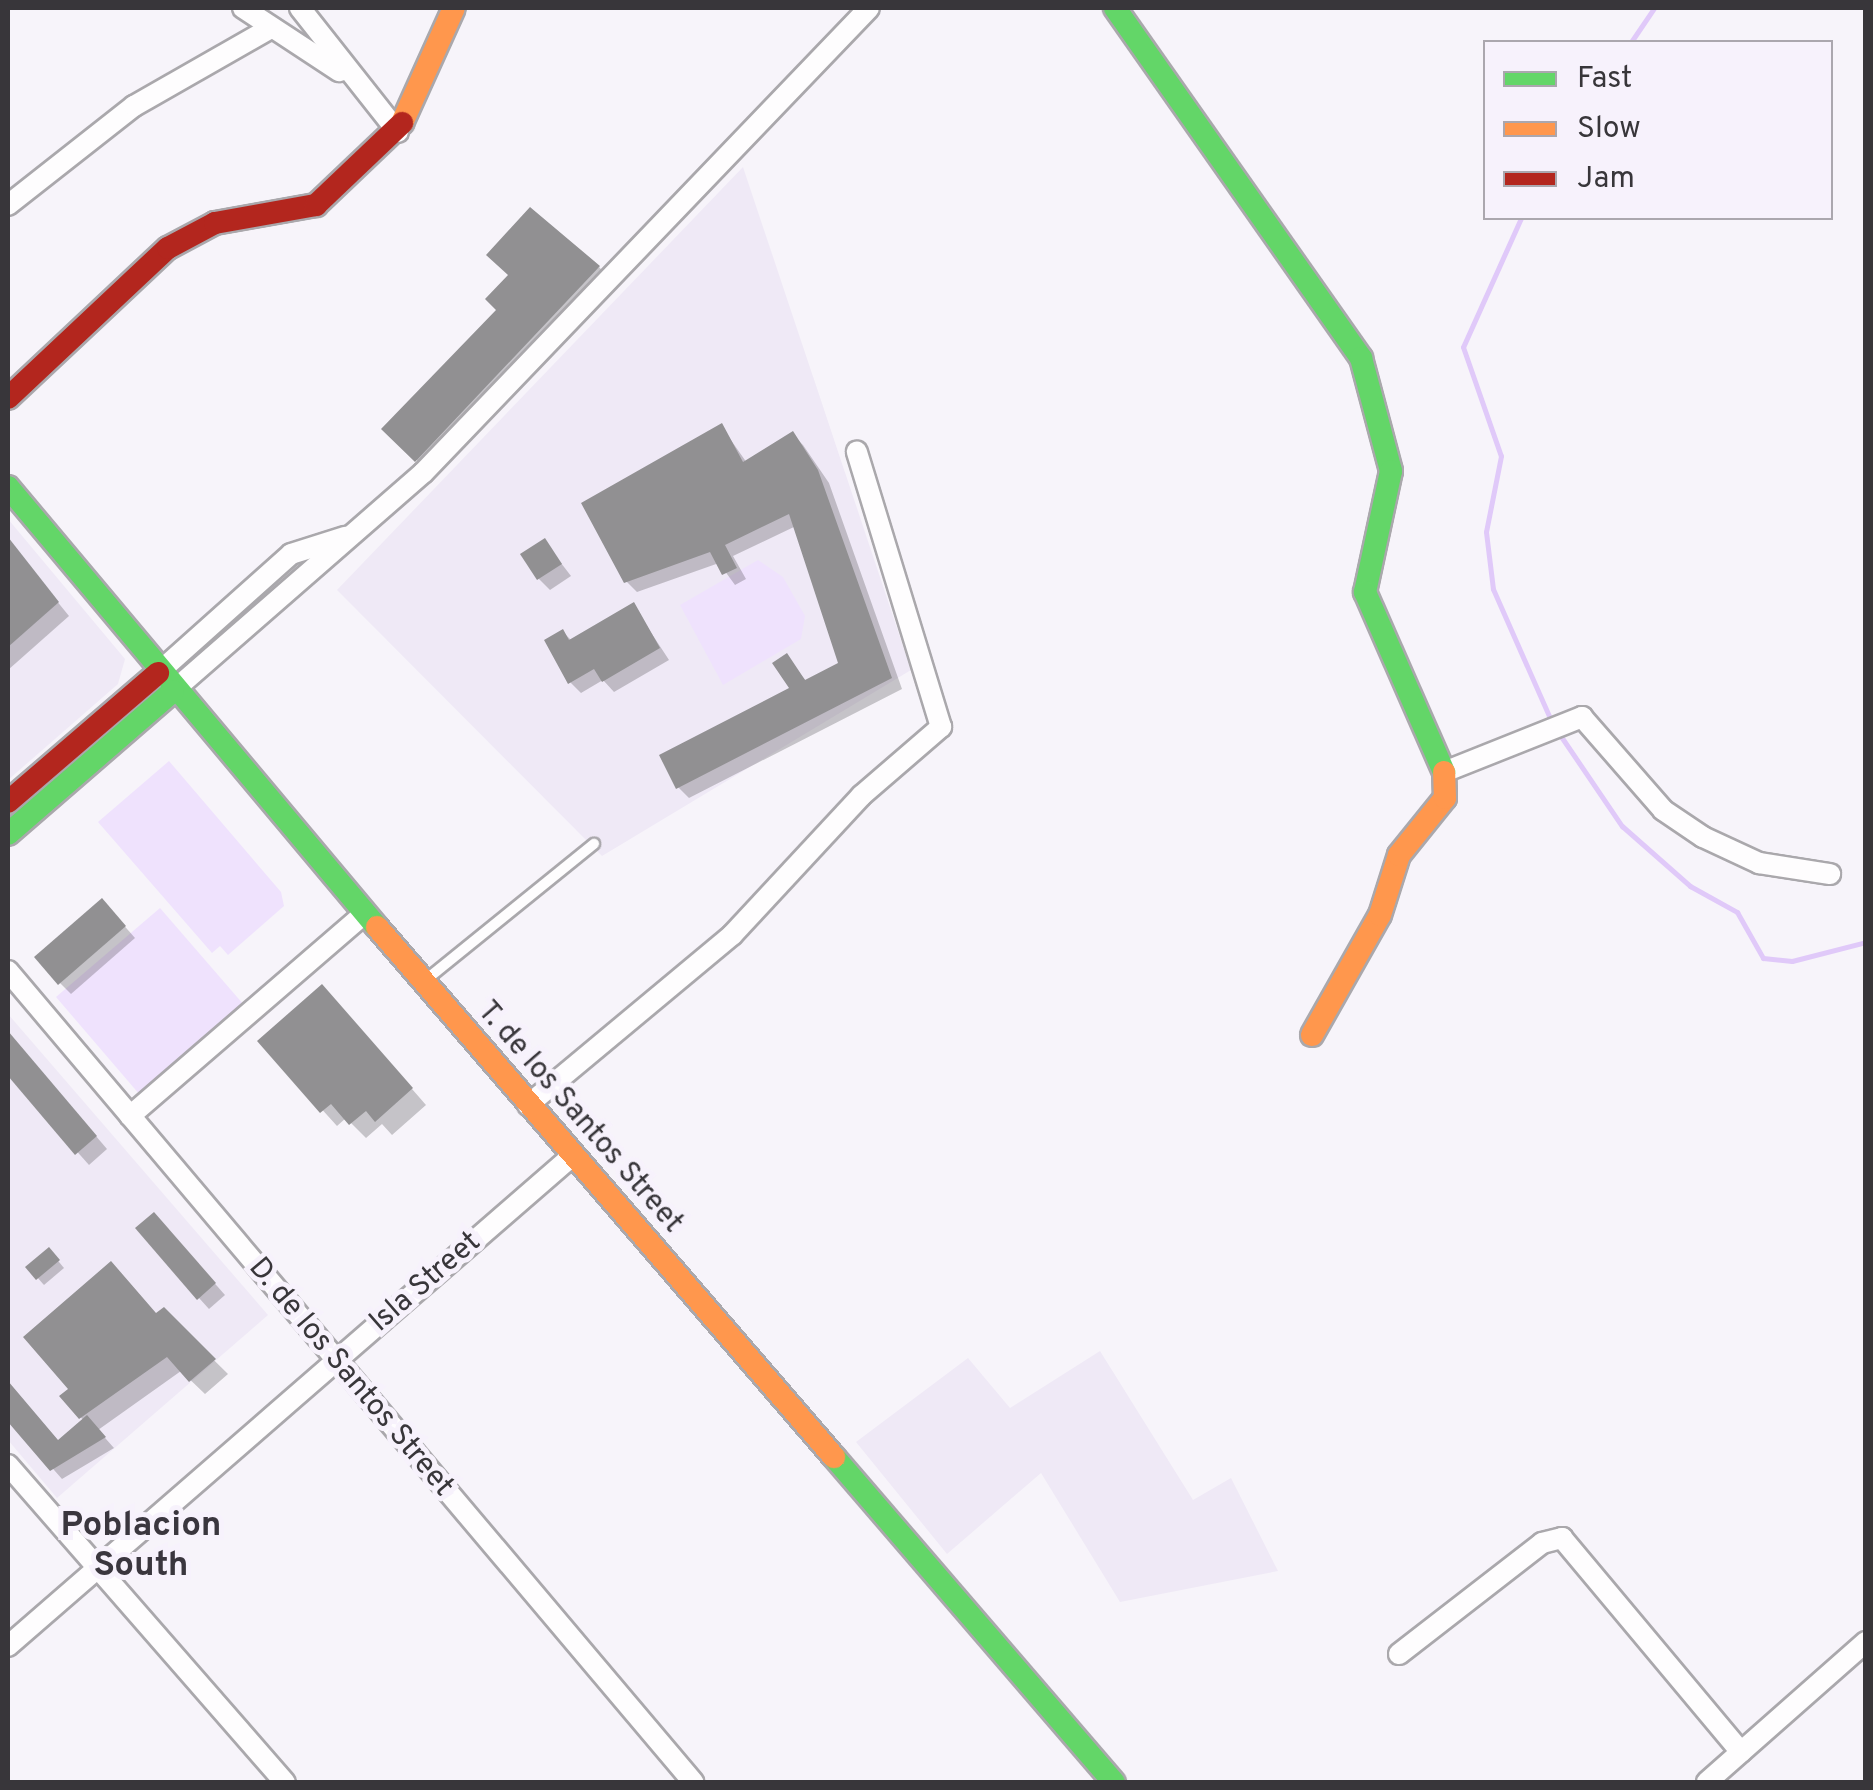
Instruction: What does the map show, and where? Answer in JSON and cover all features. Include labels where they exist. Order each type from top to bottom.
[{"type":"main road","points":[[8,398],[168,248],[215,222],[316,205],[398,132],[454,8]]},
{"type":"main road","points":[[1115,8],[1361,358],[1391,471],[1365,592],[1444,772],[1445,798],[1399,854],[1380,915],[1312,1035]]},
{"type":"main road","name":"T. de los Santos Street","points":[[8,486],[165,682],[1114,1782]]},
{"type":"main road","points":[[8,802],[165,682]]},
{"type":"main road","points":[[8,834],[165,682]]},
{"type":"street","points":[[243,8],[344,75]]},
{"type":"street","points":[[300,8],[344,75],[398,132]]},
{"type":"street","points":[[165,682],[291,554],[356,533],[869,8]]},
{"type":"street","points":[[8,206],[134,106],[271,28]]},
{"type":"street","points":[[528,1105],[732,935],[861,796],[941,727],[857,452]]},
{"type":"street","points":[[1444,772],[1582,717],[1663,810],[1703,837],[1760,863],[1830,874]]},
{"type":"street","points":[[130,1116],[364,914]]},
{"type":"street","name":"D. de los Santos Street","points":[[8,972],[694,1782]]},
{"type":"street","name":"Isla Street","points":[[8,1646],[572,1156]]},
{"type":"street","points":[[8,1465],[285,1782]]},
{"type":"street","points":[[1400,1654],[1542,1542],[1562,1538],[1742,1752]]},
{"type":"street","points":[[1707,1782],[1866,1642]]},
{"type":"lane","points":[[422,983],[594,844]]},
{"type":"shaded area","points":[[743,167],[911,670],[602,856],[337,590]]},
{"type":"shaded area","points":[[8,519],[125,659],[118,684],[8,780]]},
{"type":"shaded area","points":[[758,560],[783,577],[805,616],[801,639],[723,685],[680,605]]},
{"type":"shaded area","points":[[169,761],[281,892],[284,906],[228,955],[220,946],[212,953],[98,822]]},
{"type":"shaded area","points":[[160,908],[244,1005],[140,1095],[56,997]]},
{"type":"shaded area","points":[[8,1014],[268,1315],[57,1498],[8,1440]]},
{"type":"shaded area","points":[[1100,1351],[1193,1500],[1231,1478],[1278,1571],[1120,1602],[1041,1473],[947,1554],[856,1442],[968,1358],[1010,1408]]},
{"type":"building","points":[[530,207],[600,266],[415,462],[381,429],[496,310],[485,299],[508,275],[486,255]]},
{"type":"building","points":[[722,423],[743,462],[793,431],[818,470],[892,678],[676,789],[659,755],[789,688],[772,663],[787,653],[805,680],[838,663],[789,514],[725,545],[737,568],[722,575],[710,552],[624,583],[581,503]]},
{"type":"building","points":[[8,537],[59,602],[8,647]]},
{"type":"building","points":[[545,538],[562,564],[537,580],[520,554]]},
{"type":"building","points":[[634,602],[660,648],[602,682],[594,669],[568,684],[544,640],[563,629],[569,640]]},
{"type":"building","points":[[102,898],[126,926],[58,985],[34,957]]},
{"type":"building","points":[[322,984],[413,1088],[375,1122],[366,1111],[349,1125],[331,1104],[320,1113],[257,1041]]},
{"type":"building","points":[[8,1031],[97,1136],[75,1155],[8,1076]]},
{"type":"building","points":[[154,1212],[216,1283],[197,1300],[135,1228]]},
{"type":"building","points":[[49,1247],[60,1260],[36,1280],[25,1267]]},
{"type":"building","points":[[111,1261],[156,1313],[164,1307],[216,1359],[189,1382],[167,1357],[79,1419],[59,1396],[68,1389],[23,1337]]},
{"type":"building","points":[[8,1381],[58,1440],[87,1415],[106,1437],[50,1471],[8,1422]]},
{"type":"waterway","points":[[1632,40],[1654,8]]},
{"type":"waterway","points":[[1520,220],[1463,347],[1501,456],[1486,532],[1493,589],[1552,723]]},
{"type":"waterway","points":[[1558,732],[1622,826],[1690,886],[1737,912],[1763,958],[1792,961],[1866,942]]},
{"type":"traffic: fast","points":[[1115,8],[1361,358],[1391,471],[1365,592],[1444,772]]},
{"type":"traffic: fast","points":[[8,487],[377,927]]},
{"type":"traffic: fast","points":[[8,834],[173,691]]},
{"type":"traffic: fast","points":[[834,1457],[1114,1782]]},
{"type":"traffic: slow","points":[[402,123],[454,8]]},
{"type":"traffic: slow","points":[[1312,1035],[1380,915],[1399,855],[1445,798],[1444,772]]},
{"type":"traffic: slow","points":[[377,927],[834,1457]]},
{"type":"traffic: jam","points":[[8,398],[168,248],[215,223],[316,205],[402,123]]},
{"type":"traffic: jam","points":[[8,802],[158,673]]},
{"type":"district","name":"Poblacion South","points":[[141,1546]]}]
